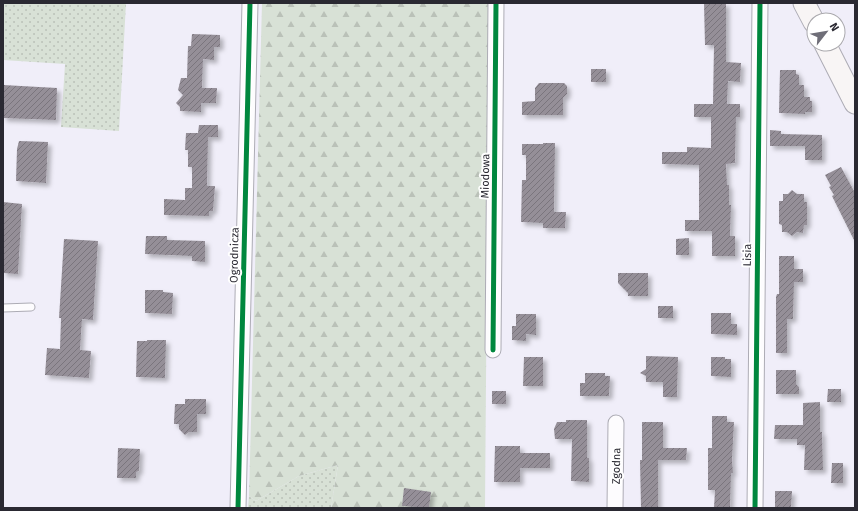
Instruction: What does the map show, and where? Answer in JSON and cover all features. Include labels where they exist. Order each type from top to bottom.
[{"type":"street","name":"Ogrodnicza","points":[[238,508],[250,3]]},
{"type":"street","name":"Miodowa","points":[[493,350],[496,3]]},
{"type":"street","name":"Lisia","points":[[755,508],[760,3]]},
{"type":"street","points":[[804,3],[809,12]]},
{"type":"street","points":[[829,52],[855,103]]},
{"type":"street","name":"Zgodna","points":[[615,508],[616,423]]},
{"type":"lane","points":[[3,308],[32,308]]},
{"type":"green space","points":[[3,3],[126,3],[119,131],[61,127],[65,64],[3,60]]},
{"type":"green space","points":[[262,3],[489,3],[485,508],[331,508],[338,465],[299,476],[256,501],[249,496]]},
{"type":"green space","points":[[338,465],[331,508],[248,508],[249,496],[256,501],[299,476]]},
{"type":"building","points":[[704,3],[726,3],[726,62],[741,63],[740,82],[728,81],[727,104],[740,104],[740,117],[736,117],[735,163],[726,164],[727,185],[729,185],[729,205],[731,205],[730,236],[735,236],[735,256],[712,256],[712,231],[685,231],[685,220],[699,220],[699,165],[662,164],[662,152],[687,152],[687,147],[711,148],[711,117],[694,117],[694,104],[713,104],[714,45],[705,45]]},
{"type":"building","points":[[192,34],[220,35],[220,47],[214,47],[214,60],[203,59],[202,88],[217,88],[216,103],[201,103],[201,112],[180,111],[180,107],[176,103],[183,95],[178,90],[181,78],[187,78],[188,46],[191,46]]},
{"type":"building","points":[[591,69],[606,69],[606,82],[591,82]]},
{"type":"building","points":[[780,70],[796,70],[796,74],[799,75],[799,85],[804,85],[804,97],[810,97],[810,101],[812,101],[812,112],[805,112],[805,114],[779,113]]},
{"type":"building","points":[[539,83],[564,83],[567,86],[567,94],[563,98],[563,115],[522,115],[522,102],[535,101],[535,88]]},
{"type":"building","points":[[3,85],[57,88],[56,120],[3,118]]},
{"type":"building","points":[[199,125],[218,125],[218,137],[208,137],[207,186],[215,186],[213,211],[209,211],[209,216],[164,215],[164,199],[185,200],[185,188],[192,188],[192,167],[188,167],[188,150],[185,150],[186,133],[198,133]]},
{"type":"building","points":[[770,130],[781,131],[781,134],[822,135],[822,160],[805,160],[805,146],[770,146]]},
{"type":"building","points":[[19,141],[48,142],[46,183],[16,181],[17,149]]},
{"type":"building","points":[[555,143],[554,212],[566,212],[565,228],[543,228],[543,223],[521,222],[522,180],[526,180],[526,155],[522,155],[522,144]]},
{"type":"building","points":[[841,167],[855,193],[855,242],[832,196],[834,195],[829,187],[831,186],[825,175]]},
{"type":"building","points":[[792,190],[797,194],[804,194],[804,202],[807,202],[807,225],[804,225],[803,233],[797,232],[792,236],[787,232],[782,232],[782,225],[779,224],[779,201],[783,201],[783,194],[788,194]]},
{"type":"building","points":[[3,202],[22,204],[18,274],[3,273]]},
{"type":"building","points":[[146,236],[167,236],[167,240],[205,241],[205,262],[192,261],[192,256],[145,254]]},
{"type":"building","points":[[689,238],[689,255],[676,255],[676,239]]},
{"type":"building","points":[[64,239],[98,241],[93,320],[82,319],[80,350],[91,351],[89,378],[45,375],[47,348],[60,349],[61,318],[59,318]]},
{"type":"building","points":[[779,256],[794,256],[794,269],[803,269],[803,282],[794,282],[793,319],[787,319],[787,353],[776,353],[776,297],[777,294],[779,294]]},
{"type":"building","points":[[618,273],[648,273],[648,296],[628,296],[628,293],[618,283]]},
{"type":"building","points":[[145,290],[163,290],[163,292],[173,293],[172,314],[145,313]]},
{"type":"building","points":[[658,306],[673,306],[673,318],[658,318]]},
{"type":"building","points":[[711,313],[731,313],[731,324],[737,324],[737,335],[711,334]]},
{"type":"building","points":[[516,314],[536,314],[536,335],[526,334],[526,341],[512,340],[512,326],[516,326]]},
{"type":"building","points":[[166,340],[165,378],[136,377],[137,341]]},
{"type":"building","points":[[646,356],[678,357],[677,397],[663,397],[663,382],[646,382],[646,376],[640,373],[646,369]]},
{"type":"building","points":[[524,357],[543,357],[543,386],[523,386]]},
{"type":"building","points":[[711,357],[725,357],[725,359],[731,359],[731,377],[711,376]]},
{"type":"building","points":[[776,370],[796,370],[796,384],[799,387],[799,394],[776,394]]},
{"type":"building","points":[[585,373],[605,373],[605,376],[610,376],[609,396],[580,396],[580,383],[585,383]]},
{"type":"building","points":[[828,389],[841,389],[841,402],[827,402]]},
{"type":"building","points":[[492,391],[506,391],[506,404],[492,404]]},
{"type":"building","points":[[185,399],[206,399],[206,414],[197,414],[197,432],[189,432],[185,435],[179,429],[179,424],[174,424],[174,422],[175,404],[185,404]]},
{"type":"building","points":[[820,402],[820,432],[822,432],[823,470],[804,470],[805,445],[797,445],[797,439],[774,439],[775,425],[803,425],[803,403]]},
{"type":"building","points":[[712,416],[727,416],[727,422],[734,422],[732,460],[733,473],[731,473],[730,508],[714,508],[715,490],[708,490],[708,448],[712,448]]},
{"type":"building","points":[[566,420],[587,420],[587,458],[589,458],[589,482],[571,481],[572,439],[555,439],[554,429],[557,422],[566,422]]},
{"type":"building","points":[[642,422],[663,422],[663,448],[687,448],[686,460],[658,460],[658,508],[641,508],[640,460],[642,460]]},
{"type":"building","points":[[495,446],[520,446],[520,453],[550,453],[550,468],[520,468],[520,482],[494,482]]},
{"type":"building","points":[[118,448],[140,449],[139,471],[136,472],[136,478],[117,478]]},
{"type":"building","points":[[832,463],[843,463],[843,483],[831,483]]},
{"type":"building","points":[[404,488],[431,492],[429,508],[402,506]]},
{"type":"building","points":[[775,491],[792,491],[791,508],[775,508]]},
{"type":"cycle path","points":[[238,508],[250,3]]},
{"type":"cycle path","points":[[493,350],[496,3]]},
{"type":"cycle path","points":[[755,508],[760,3]]}]
